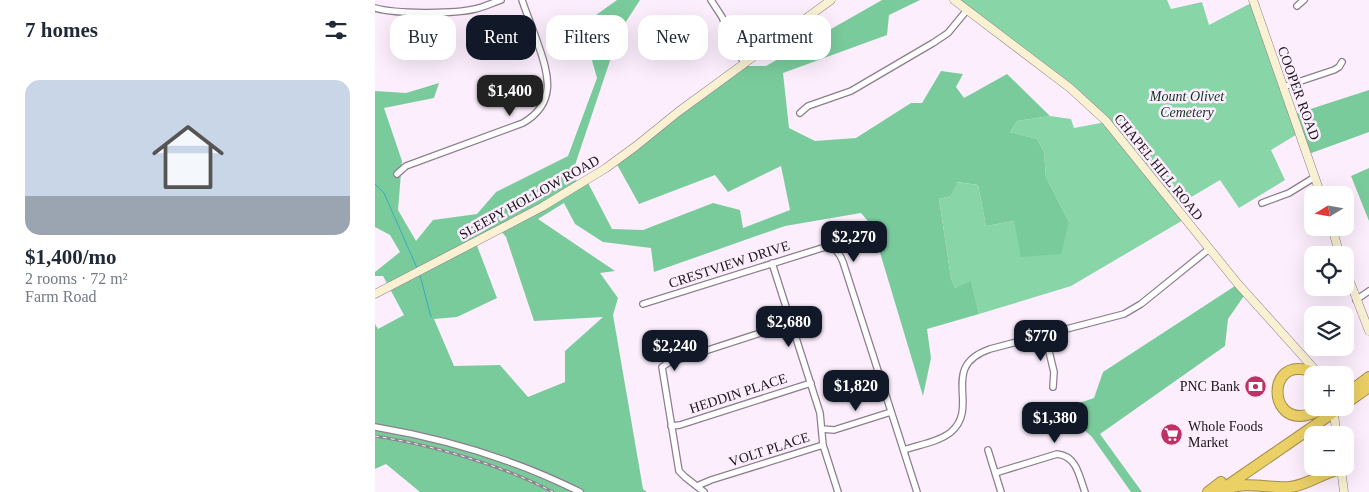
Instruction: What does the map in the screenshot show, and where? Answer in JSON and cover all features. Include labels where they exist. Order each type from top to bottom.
[{"type":"highway","points":[[1304,370],[1299,369],[1289,371],[1283,376],[1278,383],[1278,398],[1286,410],[1295,415],[1304,415]]},
{"type":"highway","points":[[1356,387],[1369,377]]},
{"type":"highway","points":[[1354,398],[1369,387]]},
{"type":"highway","points":[[1208,492],[1320,416]]},
{"type":"highway","points":[[1218,492],[1321,416]]},
{"type":"highway","points":[[1222,492],[1241,485],[1292,486],[1309,482],[1320,476]]},
{"type":"street","points":[[375,8],[412,12],[462,11],[477,9],[501,0]]},
{"type":"street","points":[[397,174],[407,166],[523,123],[538,111],[547,92],[548,73],[522,0]]},
{"type":"street","points":[[711,0],[722,17],[735,48],[745,64]]},
{"type":"street","name":"SLEEPY HOLLOW ROAD","points":[[375,294],[542,207],[606,168],[637,146],[678,112],[831,0]]},
{"type":"street","name":"CHAPEL HILL ROAD","points":[[954,0],[1070,88],[1102,116],[1209,249],[1311,366]]},
{"type":"street","name":"COOPER ROAD","points":[[1253,0],[1318,186]]},
{"type":"street","points":[[1297,6],[1304,0]]},
{"type":"street","points":[[800,113],[808,106],[851,90],[933,43],[948,33],[967,10]]},
{"type":"street","points":[[1283,87],[1334,70],[1342,62]]},
{"type":"street","points":[[1262,203],[1289,192],[1315,177]]},
{"type":"street","name":"CRESTVIEW DRIVE","points":[[643,304],[826,247],[833,248],[838,252],[843,262],[917,492]]},
{"type":"street","points":[[904,450],[943,436],[956,426],[963,406],[962,375],[973,358],[990,349],[1129,312],[1209,249]]},
{"type":"street","points":[[772,263],[820,412],[822,430]]},
{"type":"street","points":[[1356,300],[1369,291]]},
{"type":"street","points":[[1354,294],[1369,331]]},
{"type":"street","points":[[704,492],[679,471],[663,367],[669,363],[791,323]]},
{"type":"street","points":[[1045,335],[1054,372],[1053,387]]},
{"type":"street","name":"HEDDIN PLACE","points":[[671,426],[811,383]]},
{"type":"street","name":"VOLT PLACE","points":[[697,486],[823,444],[822,430],[833,430],[891,412]]},
{"type":"street","points":[[375,427],[480,452],[525,468],[580,492]]},
{"type":"street","points":[[823,444],[838,492]]},
{"type":"street","points":[[987,450],[1001,492]]},
{"type":"street","points":[[995,474],[1057,454],[1068,457],[1074,463],[1085,492]]},
{"type":"street","points":[[1342,476],[1344,492]]},
{"type":"green space","points":[[617,0],[640,0],[628,19],[628,15],[596,15]]},
{"type":"green space","points":[[882,0],[920,0],[889,15],[887,35],[831,55],[831,29]]},
{"type":"green space","name":"Mount Olivet Cemetery","points":[[954,0],[1167,0],[1171,9],[1202,2],[1209,25],[1253,2],[1299,133],[1271,150],[1285,180],[1239,208],[1220,180],[1176,206],[1185,219],[1071,286],[979,314],[971,282],[955,288],[951,278],[939,199],[951,196],[956,182],[978,185],[986,226],[1014,221],[1069,222],[1046,177],[1044,152],[1037,139],[1010,132],[1017,121],[1050,116],[1071,119],[1074,128],[1106,122]]},
{"type":"green space","points":[[592,60],[610,60],[572,174],[579,184],[586,179],[612,229],[643,230],[713,203],[740,210],[743,228],[790,210],[781,166],[728,192],[715,175],[639,204],[615,161],[742,66],[766,66],[777,60],[819,60],[783,73],[789,128],[815,141],[856,138],[911,103],[922,103],[941,71],[963,74],[956,87],[964,98],[1007,74],[1050,116],[1017,121],[1010,132],[1037,139],[1044,152],[1046,177],[1069,222],[1061,254],[1021,257],[1014,221],[986,226],[978,185],[957,182],[951,196],[939,199],[951,278],[955,288],[971,281],[979,314],[927,329],[931,358],[923,396],[872,226],[861,213],[785,226],[654,272],[651,248],[603,242],[575,224],[564,203],[538,219],[615,271],[600,273],[618,298],[613,315],[643,489],[647,492],[420,492],[386,464],[375,469],[375,324],[378,329],[404,315],[383,276],[375,276],[375,272],[400,252],[390,235],[375,227],[375,91],[406,93],[439,83],[434,98],[384,108],[402,161],[398,210],[416,241],[433,220],[477,214],[496,192],[568,156],[597,78]],"holes":[[[500,230],[506,237],[534,321],[603,317],[565,351],[565,382],[528,397],[500,365],[454,366],[434,319],[457,317],[497,298],[476,243]]]},
{"type":"green space","points":[[1369,90],[1369,132],[1306,155],[1292,115]]},
{"type":"green space","points":[[1369,168],[1369,221],[1351,176]]},
{"type":"green space","points":[[1238,284],[1246,293],[1228,319],[1225,346],[1100,434],[1142,492],[1131,492],[1092,437],[1061,409],[1094,398],[1103,372]]},
{"type":"waterway","points":[[375,184],[384,193],[417,268]]},
{"type":"waterway","points":[[420,275],[431,317]]},
{"type":"railway","points":[[375,436],[466,457],[512,473],[553,492]]},
{"type":"place","name":"PNC Bank","points":[[1256,386]]},
{"type":"place","name":"Whole Foods Market","points":[[1172,434]]}]
